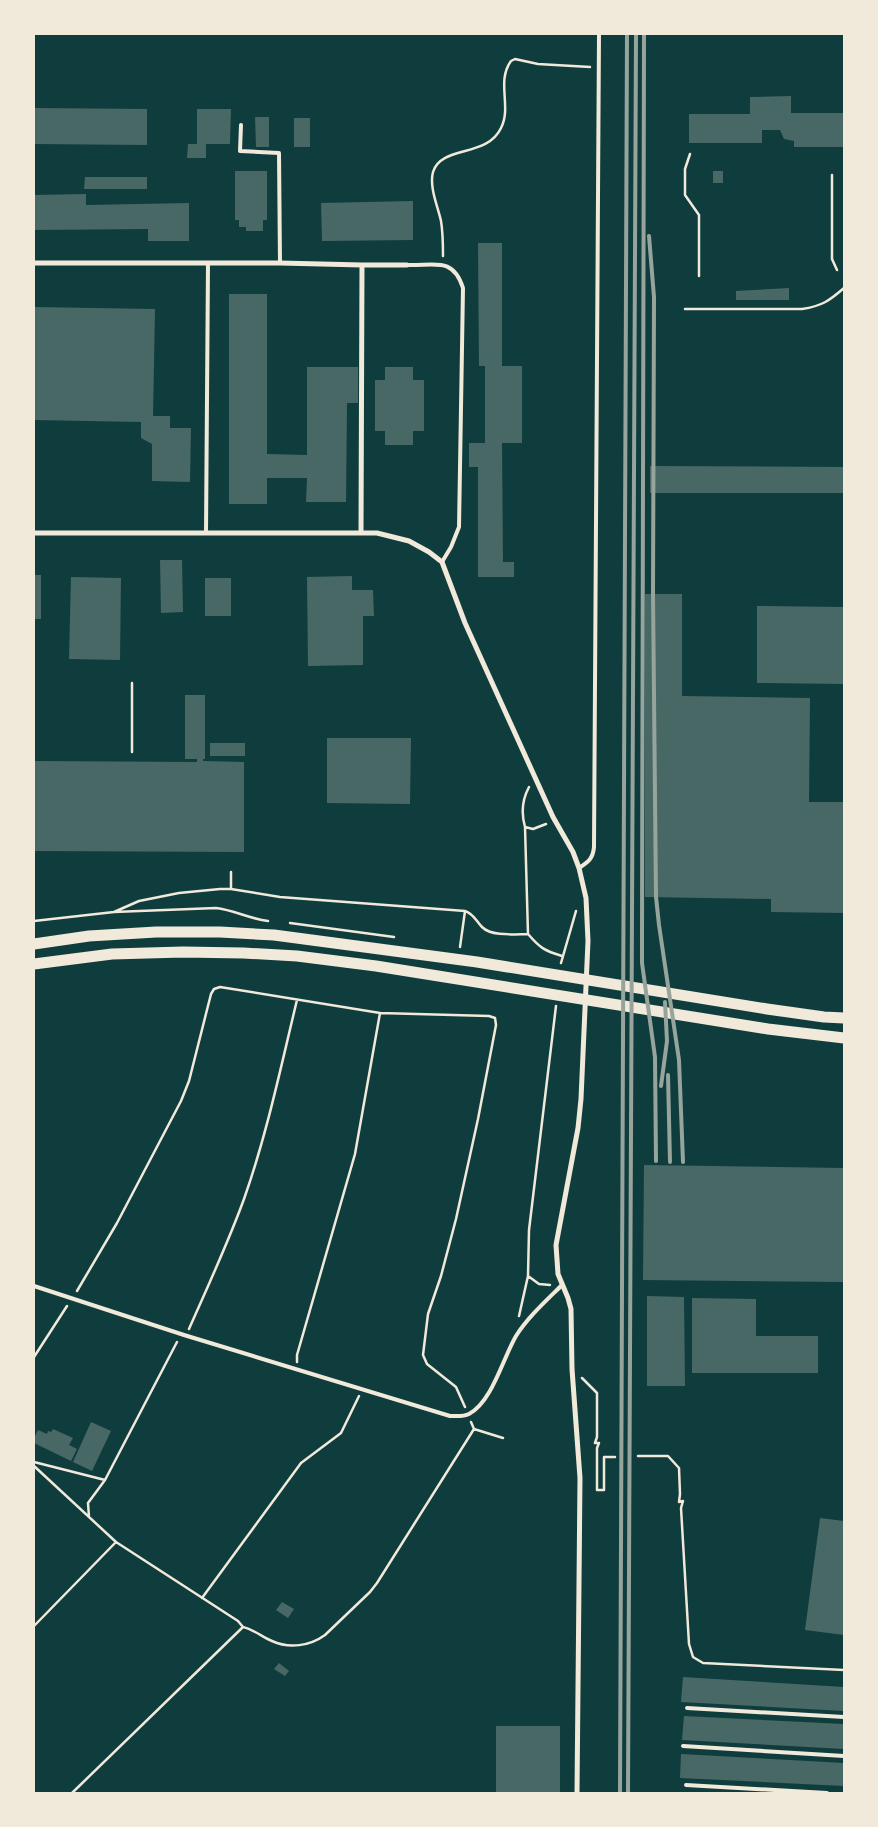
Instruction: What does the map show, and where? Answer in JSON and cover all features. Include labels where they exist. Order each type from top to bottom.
[{"type":"main road","points":[[34,944],[89,936],[146,933],[220,932],[274,934],[477,962],[709,1001],[824,1017],[844,1018]]},
{"type":"main road","points":[[34,964],[112,954],[243,952],[297,956],[376,966],[768,1029],[844,1038]]},
{"type":"street","points":[[34,263],[407,265]]},
{"type":"street","points":[[361,533],[362,265]]},
{"type":"street","points":[[34,533],[378,533],[409,540],[442,562],[465,623],[536,782],[553,818],[573,852],[586,898],[588,941],[587,988],[578,1128],[556,1245],[556,1262],[571,1309],[572,1369],[580,1478],[577,1793]]},
{"type":"lane","points":[[579,868],[591,860],[594,854],[599,34]]},
{"type":"lane","points":[[241,125],[240,151],[279,153],[280,263]]},
{"type":"lane","points":[[206,533],[208,263]]},
{"type":"lane","points":[[407,265],[443,265],[459,274],[463,288],[459,527],[451,548],[442,562]]},
{"type":"lane","points":[[34,1286],[361,1390],[459,1417],[468,1415],[481,1403],[516,1337],[529,1319],[562,1284]]},
{"type":"lane","points":[[687,1708],[844,1717]]},
{"type":"lane","points":[[683,1746],[844,1756]]},
{"type":"lane","points":[[686,1784],[827,1793]]},
{"type":"path","points":[[443,265],[442,235],[433,185],[433,172],[438,163],[446,157],[474,150],[488,143],[501,130],[504,120],[504,72],[510,61],[599,67]]},
{"type":"path","points":[[690,154],[686,169],[685,195],[699,215],[700,276]]},
{"type":"path","points":[[832,175],[832,260],[837,270]]},
{"type":"path","points":[[685,309],[802,309],[819,306],[829,301],[844,288]]},
{"type":"path","points":[[132,683],[132,752]]},
{"type":"path","points":[[536,782],[530,786],[523,804],[522,816],[525,827],[528,934],[546,952],[562,956]]},
{"type":"path","points":[[525,827],[539,828],[553,818]]},
{"type":"path","points":[[231,872],[232,888]]},
{"type":"path","points":[[34,921],[114,912],[139,901],[179,893],[232,888],[280,897],[465,911],[471,913],[483,928],[489,931],[528,934]]},
{"type":"path","points":[[561,966],[562,956],[574,916],[580,904],[586,898]]},
{"type":"path","points":[[460,948],[465,911]]},
{"type":"path","points":[[34,1357],[122,1214],[181,1101],[189,1081],[211,994],[214,989],[220,987],[380,1013],[489,1016],[495,1018],[496,1024],[478,1119],[456,1219],[441,1276],[428,1314],[423,1355],[427,1364],[456,1387],[468,1415]]},
{"type":"path","points":[[89,1517],[88,1503],[105,1480],[177,1342],[189,1330],[244,1198],[258,1155],[297,1000]]},
{"type":"path","points":[[516,1337],[528,1276],[529,1230],[556,1006]]},
{"type":"path","points":[[297,1370],[297,1354],[355,1154],[380,1013]]},
{"type":"path","points":[[528,1276],[539,1284],[562,1284]]},
{"type":"path","points":[[572,1369],[597,1393],[597,1437],[595,1443],[599,1443],[597,1448],[597,1490],[604,1490],[604,1457],[615,1457]]},
{"type":"path","points":[[202,1598],[301,1463],[341,1433],[361,1390]]},
{"type":"path","points":[[34,1466],[116,1542],[238,1620],[243,1627],[253,1630],[271,1641],[297,1645],[307,1644],[325,1635],[378,1583],[474,1430],[503,1438]]},
{"type":"path","points":[[638,1456],[668,1456],[679,1468],[679,1502],[683,1501],[681,1508],[689,1644],[693,1657],[703,1663],[844,1670]]},
{"type":"path","points":[[34,1462],[105,1480]]},
{"type":"path","points":[[34,1626],[116,1542]]},
{"type":"path","points":[[72,1793],[243,1627]]},
{"type":"building","points":[[791,96],[791,113],[844,113],[844,147],[794,147],[794,141],[784,139],[780,130],[762,130],[762,143],[689,143],[689,114],[750,114],[750,97]]},
{"type":"building","points":[[34,108],[147,109],[147,145],[34,144]]},
{"type":"building","points":[[197,109],[231,109],[230,144],[206,144],[206,158],[187,158],[188,144],[197,144]]},
{"type":"building","points":[[255,117],[269,117],[269,147],[256,147]]},
{"type":"building","points":[[294,118],[310,118],[310,147],[294,147]]},
{"type":"building","points":[[235,171],[267,171],[267,220],[263,220],[263,231],[246,231],[246,227],[239,227],[239,220],[235,220]]},
{"type":"building","points":[[713,171],[723,171],[723,183],[713,183]]},
{"type":"building","points":[[85,177],[147,177],[147,189],[84,189]]},
{"type":"building","points":[[86,194],[86,205],[189,203],[189,241],[148,241],[148,229],[34,230],[34,195]]},
{"type":"building","points":[[413,201],[413,240],[322,241],[321,203]]},
{"type":"building","points":[[478,243],[502,243],[502,366],[522,366],[522,443],[502,443],[503,562],[514,562],[514,577],[478,577],[478,467],[469,467],[469,443],[485,443],[485,366],[479,366]]},
{"type":"building","points":[[789,288],[789,300],[736,300],[736,291]]},
{"type":"building","points":[[229,294],[267,294],[267,454],[307,455],[307,367],[358,367],[358,403],[347,403],[346,502],[306,502],[307,478],[267,478],[267,504],[229,504]]},
{"type":"building","points":[[34,307],[155,309],[153,416],[170,416],[170,428],[191,428],[190,482],[152,481],[152,444],[141,438],[141,422],[34,420]]},
{"type":"building","points":[[385,367],[413,367],[413,380],[424,380],[424,431],[413,431],[413,445],[385,445],[385,431],[375,431],[375,380],[385,380]]},
{"type":"building","points":[[650,466],[844,467],[844,493],[650,493]]},
{"type":"building","points":[[160,560],[182,560],[183,612],[161,613]]},
{"type":"building","points":[[34,575],[41,575],[41,619],[34,619]]},
{"type":"building","points":[[352,576],[352,590],[373,590],[374,616],[363,616],[363,665],[308,666],[307,577]]},
{"type":"building","points":[[71,577],[121,578],[120,660],[69,659]]},
{"type":"building","points":[[205,578],[231,578],[231,616],[205,616]]},
{"type":"building","points":[[645,594],[682,594],[682,696],[810,698],[809,802],[844,802],[844,913],[771,912],[771,899],[645,897]]},
{"type":"building","points":[[757,606],[844,607],[844,684],[757,683]]},
{"type":"building","points":[[185,695],[205,695],[205,759],[203,761],[244,762],[244,852],[34,851],[34,761],[197,762],[197,759],[185,759]]},
{"type":"building","points":[[327,738],[411,738],[410,804],[327,803]]},
{"type":"building","points":[[210,743],[245,743],[245,756],[210,756]]},
{"type":"building","points":[[644,1165],[844,1168],[844,1282],[643,1280]]},
{"type":"building","points":[[647,1296],[684,1297],[685,1386],[647,1386]]},
{"type":"building","points":[[692,1298],[756,1299],[756,1336],[818,1336],[818,1373],[692,1373]]},
{"type":"building","points":[[91,1422],[111,1431],[92,1471],[73,1462]]},
{"type":"building","points":[[53,1429],[73,1438],[69,1445],[77,1449],[71,1461],[34,1443],[38,1430],[47,1434],[48,1431],[51,1432]]},
{"type":"building","points":[[820,1518],[844,1521],[844,1635],[805,1630]]},
{"type":"building","points":[[282,1602],[294,1609],[288,1618],[276,1610]]},
{"type":"building","points":[[279,1663],[289,1671],[285,1676],[274,1669]]},
{"type":"building","points":[[683,1677],[844,1687],[844,1711],[681,1702]]},
{"type":"building","points":[[684,1716],[844,1724],[844,1749],[682,1740]]},
{"type":"building","points":[[496,1726],[560,1726],[560,1793],[496,1793]]},
{"type":"building","points":[[681,1754],[844,1763],[844,1786],[680,1778]]},
{"type":"railway","points":[[620,1793],[627,34]]},
{"type":"railway","points":[[628,1793],[636,34]]},
{"type":"railway","points":[[644,34],[642,963],[655,1057],[656,1161]]},
{"type":"railway","points":[[649,236],[654,297],[653,594],[656,897],[679,1060],[683,1162]]},
{"type":"railway","points":[[661,1086],[667,1041],[665,1002]]},
{"type":"railway","points":[[668,1075],[670,1162]]}]
